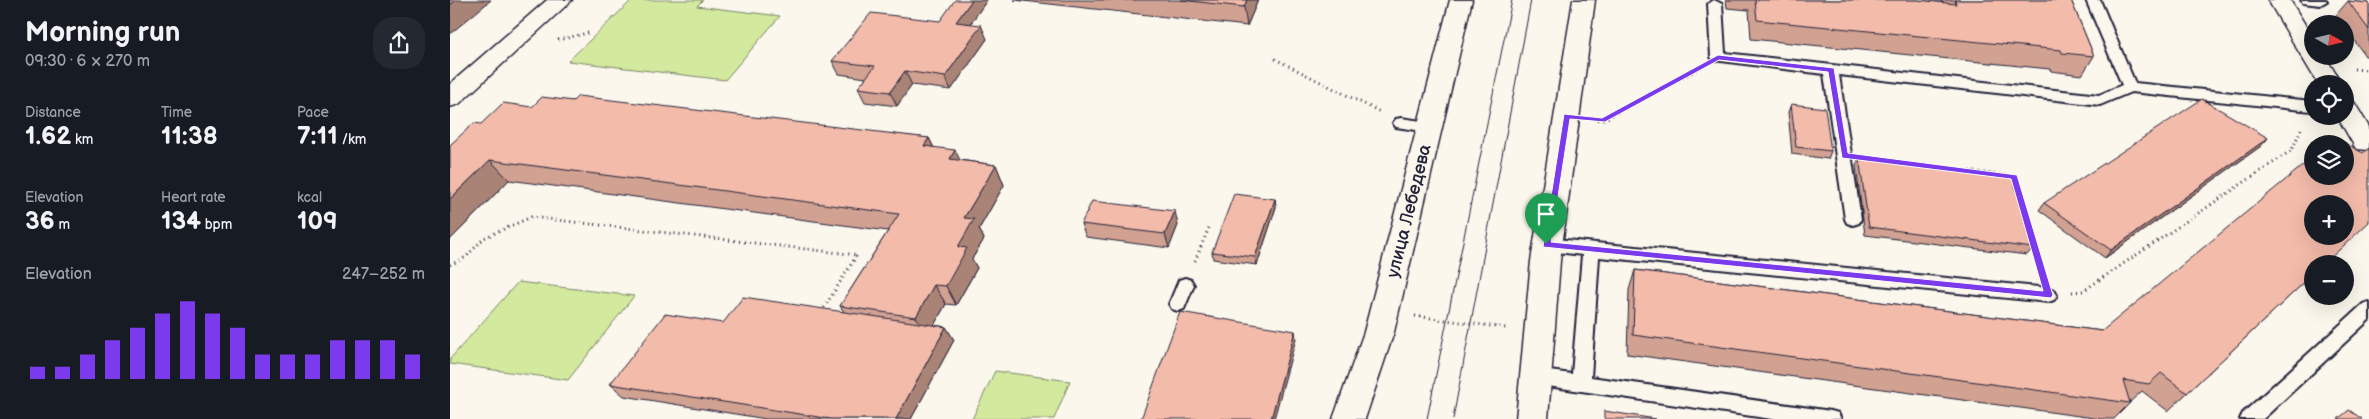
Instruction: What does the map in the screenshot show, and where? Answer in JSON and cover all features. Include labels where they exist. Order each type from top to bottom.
[{"type":"street","points":[[450,98],[561,0]]},
{"type":"street","name":"улица Лебедева","points":[[1349,419],[1382,322],[1461,0]]},
{"type":"street","points":[[1532,419],[1536,332],[1546,244],[1584,0]]},
{"type":"street","points":[[2279,0],[2304,41]]},
{"type":"street","points":[[2354,122],[2367,142]]},
{"type":"lane","points":[[2093,0],[2130,87]]},
{"type":"lane","points":[[1716,4],[1718,57],[2100,100],[2130,87],[2304,105]]},
{"type":"lane","points":[[1832,70],[1853,219]]},
{"type":"lane","points":[[1401,123],[1430,127]]},
{"type":"lane","points":[[1546,244],[2048,295]]},
{"type":"lane","points":[[1581,384],[1591,249]]},
{"type":"lane","points":[[1178,304],[1185,285]]},
{"type":"lane","points":[[2250,419],[2369,308]]},
{"type":"lane","points":[[1534,377],[1831,419]]},
{"type":"path","points":[[557,40],[592,32]]},
{"type":"path","points":[[1567,116],[1603,120],[1718,57]]},
{"type":"path","points":[[1275,59],[1401,123]]},
{"type":"path","points":[[1844,156],[2015,177],[2048,295],[2083,291],[2292,150],[2299,132]]},
{"type":"path","points":[[450,265],[466,257],[484,238],[531,217],[857,255],[821,312]]},
{"type":"path","points":[[1185,285],[1210,225]]},
{"type":"path","points":[[1382,322],[1536,332]]},
{"type":"green space","points":[[632,0],[703,0],[697,6],[780,16],[725,80],[568,61]]},
{"type":"green space","points":[[518,282],[634,296],[568,380],[450,364],[450,359]]},
{"type":"green space","points":[[995,371],[1070,381],[1054,419],[972,419]]},
{"type":"building","points":[[955,0],[972,0],[956,22],[981,25],[945,77],[905,71],[890,92],[858,88],[875,66],[832,61],[871,13],[940,21]]},
{"type":"building","points":[[1181,0],[1247,0],[1244,7]]},
{"type":"building","points":[[1755,0],[1918,0],[1956,4],[1955,0],[2071,0],[2094,56],[2062,53],[2061,50],[1757,20]]},
{"type":"building","points":[[2348,1],[2369,3],[2369,30]]},
{"type":"building","points":[[578,96],[929,138],[924,146],[955,150],[950,159],[996,165],[964,218],[974,219],[958,247],[967,248],[946,286],[934,285],[916,317],[840,306],[899,214],[490,160],[450,199],[450,145],[474,123],[481,124],[503,103],[532,107],[542,97],[573,101]]},
{"type":"building","points":[[2202,99],[2268,138],[2111,250],[2044,203]]},
{"type":"building","points":[[1791,104],[1825,108],[1831,151],[1796,147]]},
{"type":"building","points":[[2354,148],[2363,153],[2369,148],[2369,222],[2354,236],[2354,195],[2304,195],[2304,245],[2344,245],[2334,255],[2304,255],[2304,283],[2187,393],[2161,373],[2149,384],[2123,380],[2130,403],[1633,335],[1635,270],[2102,331],[2304,165],[2304,185],[2354,185]]},
{"type":"building","points":[[1859,158],[2013,177],[2033,248],[1869,227]]},
{"type":"building","points":[[1234,194],[1275,199],[1255,257],[1212,252]]},
{"type":"building","points":[[1092,201],[1175,211],[1165,234],[1081,224]]},
{"type":"building","points":[[743,297],[946,327],[896,419],[831,419],[610,384],[665,314],[723,323]]},
{"type":"building","points":[[1180,312],[1295,331],[1271,419],[1141,419]]},
{"type":"building","points":[[2349,410],[2362,419],[2338,419]]},
{"type":"building","points":[[1604,411],[1656,419],[1604,419]]},
{"type":"tram line","points":[[1427,419],[1512,0]]},
{"type":"tram line","points":[[1453,419],[1531,0]]},
{"type":"route","points":[[1718,57],[1832,70],[1844,156],[2015,177],[2048,295],[1721,262],[1546,244],[1567,116],[1603,120],[1718,57]]}]
